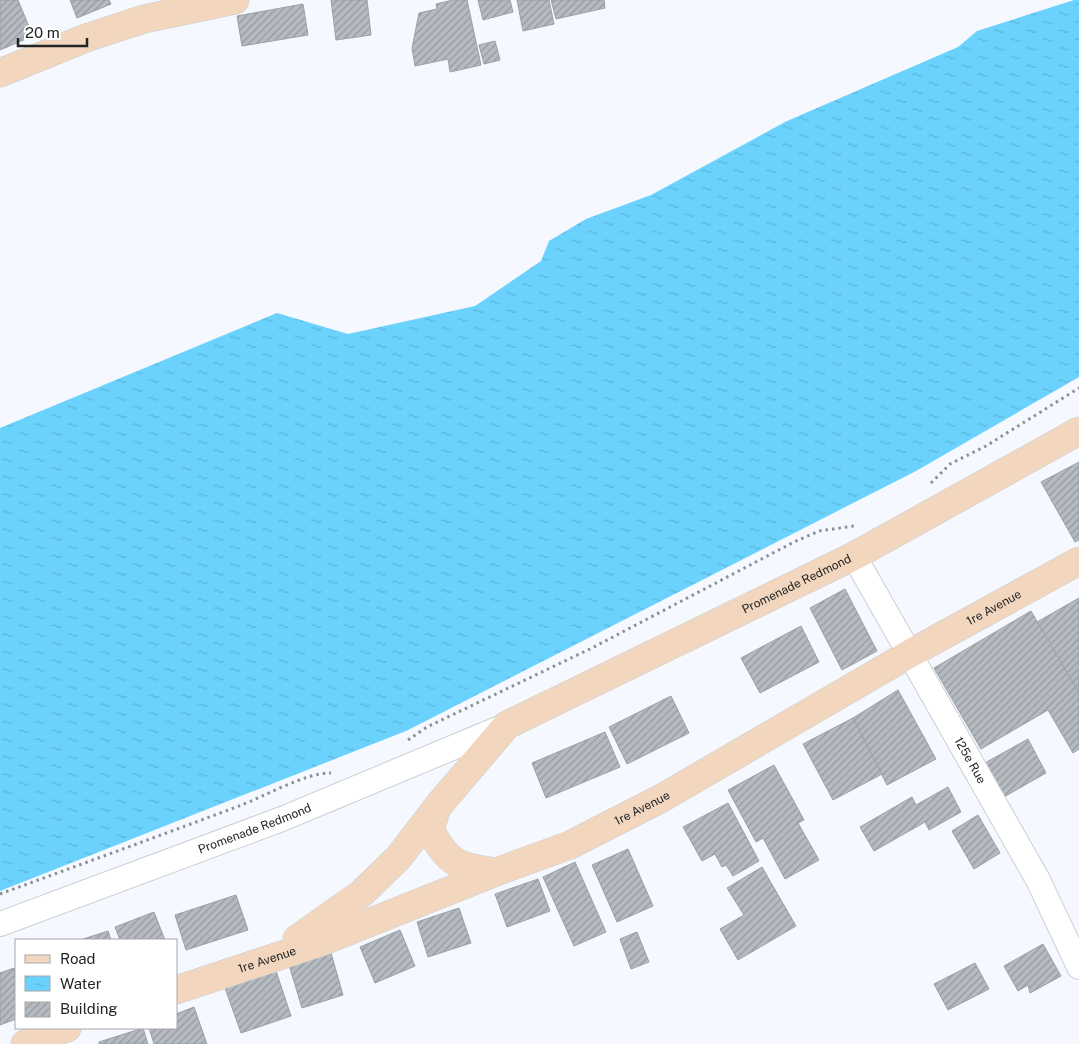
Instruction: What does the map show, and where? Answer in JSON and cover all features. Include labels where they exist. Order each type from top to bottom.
[{"type":"street","points":[[0,73],[86,38],[144,19],[235,0]]},
{"type":"street","name":"Promenade Redmond","points":[[0,924],[282,819],[507,725],[854,556],[1079,431]]},
{"type":"street","name":"125e Rue","points":[[854,556],[911,653],[1038,880],[1079,967]]},
{"type":"street","name":"1re Avenue","points":[[178,989],[321,942],[496,872],[570,845],[662,798],[911,653],[1079,561]]},
{"type":"street","name":"Promenade Redmond","points":[[262,961],[362,893],[400,857],[438,806],[507,725]]},
{"type":"street","name":"Promenade Redmond","points":[[438,806],[430,829],[446,856],[474,869],[496,872]]},
{"type":"street","points":[[25,1044],[64,1029]]},
{"type":"path","points":[[924,490],[950,464],[986,446],[1079,388]]},
{"type":"path","points":[[404,742],[427,727],[584,652],[794,542],[819,531],[857,526]]},
{"type":"path","points":[[0,894],[240,805],[301,780],[324,772],[336,773]]},
{"type":"water","points":[[1079,0],[1079,377],[916,471],[406,731],[0,891],[0,428],[277,313],[348,334],[475,306],[541,261],[549,241],[586,219],[651,195],[787,121],[958,47],[977,31]]},
{"type":"building","points":[[0,0],[18,0],[33,36],[0,50]]},
{"type":"building","points":[[70,0],[109,0],[111,4],[77,18]]},
{"type":"building","points":[[331,0],[367,0],[371,35],[336,40]]},
{"type":"building","points":[[453,0],[467,0],[481,65],[450,72],[448,59],[415,66],[412,48],[419,13],[437,9],[436,4]]},
{"type":"building","points":[[478,0],[510,0],[513,12],[483,20]]},
{"type":"building","points":[[517,0],[549,0],[554,24],[523,31]]},
{"type":"building","points":[[551,0],[604,0],[605,8],[556,19]]},
{"type":"building","points":[[303,4],[308,35],[242,46],[237,16]]},
{"type":"building","points":[[495,41],[500,60],[484,64],[479,45]]},
{"type":"building","points":[[1079,462],[1079,540],[1075,542],[1041,482]]},
{"type":"building","points":[[845,589],[877,651],[842,670],[810,608]]},
{"type":"building","points":[[1079,598],[1079,693],[1037,622]]},
{"type":"building","points":[[1031,611],[1079,693],[1079,749],[1073,753],[1048,710],[981,749],[934,668]]},
{"type":"building","points":[[801,626],[819,662],[760,693],[741,658]]},
{"type":"building","points":[[898,690],[936,759],[887,785],[853,718]]},
{"type":"building","points":[[671,696],[689,733],[627,764],[609,727]]},
{"type":"building","points":[[853,718],[882,774],[833,800],[803,744]]},
{"type":"building","points":[[605,732],[620,767],[546,798],[532,763]]},
{"type":"building","points":[[1028,739],[1046,773],[1002,798],[983,764]]},
{"type":"building","points":[[774,765],[804,820],[798,823],[819,860],[785,879],[763,838],[756,842],[728,790]]},
{"type":"building","points":[[948,787],[961,812],[929,830],[925,822],[874,851],[860,827],[912,797],[916,805]]},
{"type":"building","points":[[728,803],[759,861],[733,876],[726,865],[722,867],[715,854],[702,861],[683,827]]},
{"type":"building","points":[[978,815],[1000,853],[974,869],[952,831]]},
{"type":"building","points":[[628,849],[653,906],[617,922],[592,865]]},
{"type":"building","points":[[575,862],[606,932],[574,946],[543,877]]},
{"type":"building","points":[[762,867],[796,926],[738,960],[720,929],[744,915],[727,888]]},
{"type":"building","points":[[538,879],[550,911],[507,927],[495,894]]},
{"type":"building","points":[[236,895],[248,930],[186,950],[175,915]]},
{"type":"building","points":[[459,908],[471,943],[428,957],[417,922]]},
{"type":"building","points":[[154,912],[165,939],[120,939],[115,927]]},
{"type":"building","points":[[400,930],[415,966],[375,983],[360,947]]},
{"type":"building","points":[[108,931],[111,939],[83,939]]},
{"type":"building","points":[[637,932],[649,962],[631,969],[620,939]]},
{"type":"building","points":[[1043,944],[1061,976],[1030,993],[1028,985],[1018,991],[1004,966]]},
{"type":"building","points":[[331,953],[343,995],[302,1008],[289,965]]},
{"type":"building","points":[[975,963],[989,989],[948,1010],[934,984]]},
{"type":"building","points":[[14,968],[15,972],[15,1019],[0,1025],[0,973]]},
{"type":"building","points":[[276,971],[291,1016],[241,1033],[225,988]]},
{"type":"building","points":[[194,1007],[207,1044],[154,1044],[149,1029],[178,1029],[178,1013]]},
{"type":"building","points":[[143,1029],[148,1044],[99,1044],[99,1042]]}]
